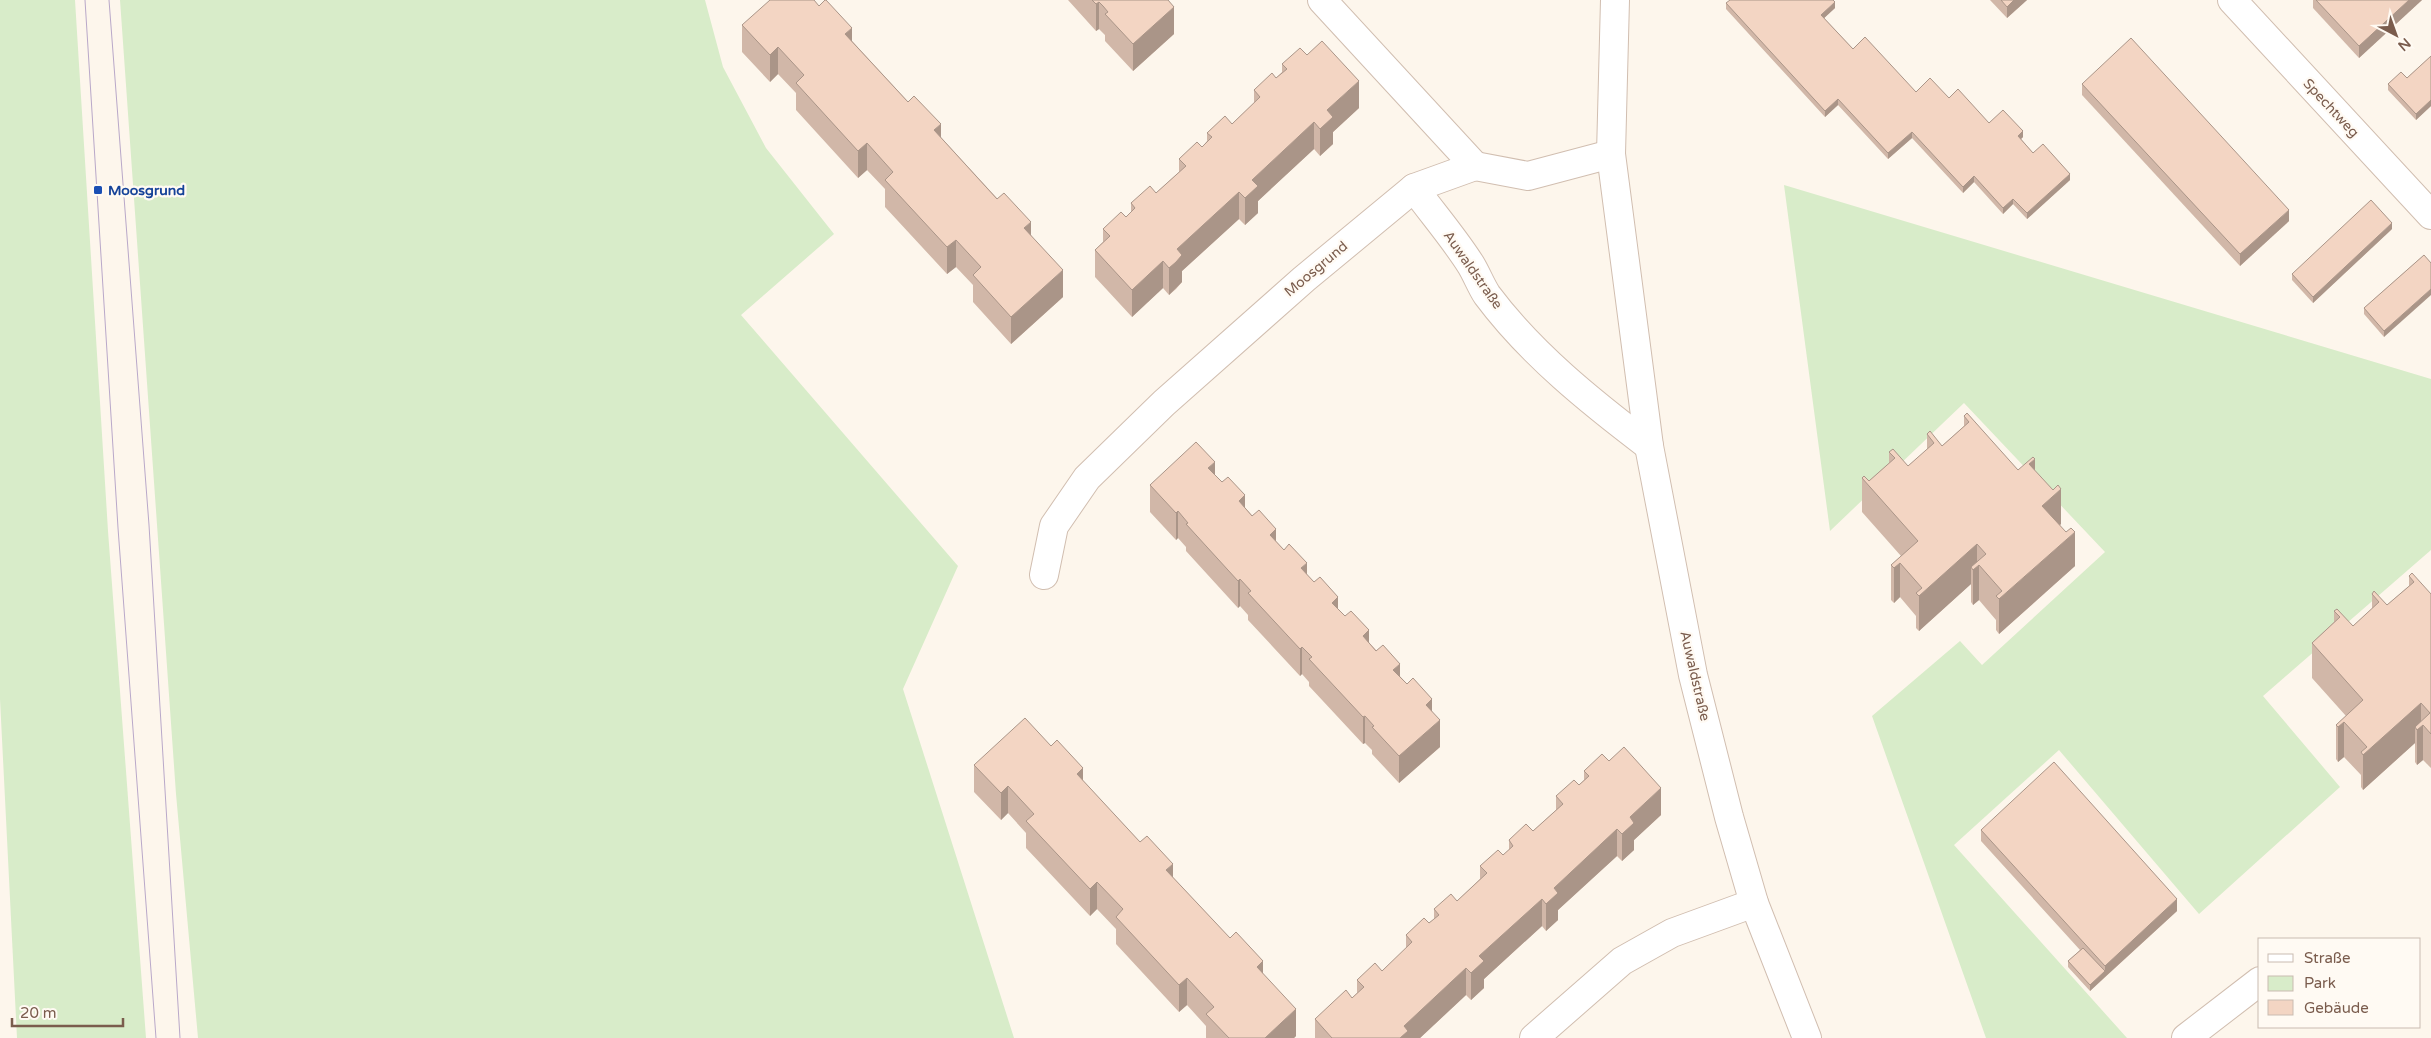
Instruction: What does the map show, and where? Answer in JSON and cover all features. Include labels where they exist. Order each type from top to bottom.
[{"type":"street","points":[[1322,0],[1475,166],[1528,176],[1611,154]]},
{"type":"street","name":"Auwaldstraße","points":[[1615,0],[1611,154],[1649,446],[1693,675],[1729,817],[1754,903],[1807,1038]]},
{"type":"street","name":"Spechtweg","points":[[2232,0],[2431,215]]},
{"type":"street","name":"Moosgrund","points":[[1044,575],[1054,526],[1087,478],[1186,383],[1304,279],[1414,188],[1475,166]]},
{"type":"street","name":"Auwaldstraße","points":[[1414,188],[1471,265],[1486,294],[1507,319],[1550,364],[1604,412],[1649,446]]},
{"type":"street","points":[[1534,1038],[1622,960],[1672,933],[1754,903]]},
{"type":"street","points":[[2186,1038],[2258,983]]},
{"type":"green space","points":[[0,0],[75,0],[108,531],[146,1038],[17,1038],[0,699]]},
{"type":"green space","points":[[120,0],[705,0],[723,67],[766,148],[834,234],[741,315],[958,566],[903,689],[1014,1038],[198,1038],[176,794]]},
{"type":"green space","points":[[1784,185],[2431,379],[2431,550],[2263,696],[2340,787],[2199,914],[2059,750],[1954,845],[2127,1038],[1986,1038],[1872,716],[1960,641],[1982,665],[2105,552],[1964,403],[1830,531]]},
{"type":"building","points":[[770,0],[814,0],[819,6],[826,0],[852,28],[845,34],[908,102],[914,96],[941,124],[934,130],[997,199],[1004,193],[1031,222],[1024,228],[1063,270],[1011,317],[973,275],[981,267],[956,240],[947,247],[885,180],[893,172],[867,143],[858,151],[796,83],[804,75],[778,47],[770,55],[742,25]]},
{"type":"building","points":[[1092,0],[1168,0],[1174,7],[1133,44],[1105,14],[1108,12],[1103,6],[1099,2],[1096,4]]},
{"type":"building","points":[[1730,0],[1833,0],[1835,2],[1821,15],[1853,49],[1865,37],[1916,92],[1930,78],[1949,98],[1958,89],[1989,123],[2003,110],[2023,131],[2018,136],[2033,153],[2043,144],[2070,174],[2027,213],[2013,199],[2003,208],[1974,176],[1963,187],[1912,132],[1888,153],[1838,99],[1825,111],[1726,3]]},
{"type":"building","points":[[2001,0],[2014,0],[2007,7]]},
{"type":"building","points":[[2316,0],[2409,0],[2359,46]]},
{"type":"building","points":[[2131,38],[2289,210],[2240,254],[2082,84]]},
{"type":"building","points":[[1322,41],[1359,81],[1327,110],[1333,117],[1320,129],[1314,122],[1252,180],[1258,186],[1245,198],[1239,192],[1177,249],[1182,255],[1176,262],[1169,268],[1163,261],[1132,290],[1095,250],[1110,236],[1103,229],[1121,212],[1126,217],[1135,208],[1131,203],[1150,186],[1156,193],[1186,166],[1179,159],[1197,142],[1202,147],[1212,137],[1207,133],[1225,116],[1232,124],[1260,97],[1254,90],[1272,73],[1276,78],[1287,69],[1282,64],[1300,48],[1307,55]]},
{"type":"building","points":[[2431,56],[2431,100],[2416,114],[2388,84],[2401,72],[2407,78]]},
{"type":"building","points":[[2371,200],[2392,223],[2313,297],[2292,274]]},
{"type":"building","points":[[2424,255],[2431,263],[2431,289],[2384,331],[2364,308]]},
{"type":"building","points":[[1967,413],[2018,470],[2033,457],[2035,459],[2029,464],[2053,490],[2058,485],[2061,489],[2042,506],[2066,532],[2071,528],[2075,532],[1999,599],[1996,596],[2002,591],[1979,565],[1973,570],[1971,567],[1986,554],[1977,544],[1919,596],[1916,593],[1922,588],[1900,563],[1894,568],[1891,565],[1918,541],[1862,478],[1864,476],[1869,481],[1895,458],[1889,452],[1893,449],[1908,466],[1934,443],[1927,434],[1930,431],[1942,446],[1969,422],[1964,416]]},
{"type":"building","points":[[1196,442],[1215,462],[1208,468],[1222,482],[1228,477],[1245,495],[1239,501],[1252,516],[1259,510],[1276,529],[1270,535],[1284,550],[1289,544],[1307,563],[1301,568],[1314,582],[1320,577],[1338,597],[1332,603],[1345,616],[1351,611],[1369,630],[1363,636],[1376,651],[1383,645],[1400,664],[1393,670],[1407,684],[1413,678],[1432,699],[1426,705],[1440,720],[1399,756],[1372,727],[1374,726],[1365,716],[1363,717],[1309,659],[1312,657],[1302,647],[1300,649],[1248,593],[1251,591],[1240,579],[1238,581],[1186,524],[1188,523],[1178,511],[1176,513],[1150,485]]},
{"type":"building","points":[[2412,573],[2431,594],[2431,734],[2423,725],[2417,730],[2415,727],[2430,713],[2421,703],[2363,755],[2361,752],[2367,747],[2344,722],[2338,727],[2336,725],[2363,700],[2312,643],[2340,617],[2334,611],[2337,609],[2353,626],[2379,602],[2372,594],[2374,591],[2387,605],[2414,582],[2409,576]]},
{"type":"building","points":[[1025,718],[1051,746],[1057,740],[1083,768],[1077,774],[1140,842],[1147,836],[1173,864],[1166,870],[1230,938],[1236,932],[1263,961],[1257,967],[1296,1009],[1265,1038],[1229,1038],[1206,1014],[1214,1007],[1187,978],[1179,985],[1116,917],[1123,909],[1097,882],[1090,889],[1026,821],[1034,814],[1008,786],[1001,793],[974,765]]},
{"type":"building","points":[[1624,747],[1661,788],[1630,817],[1634,823],[1622,834],[1617,829],[1554,888],[1558,893],[1546,904],[1542,899],[1479,956],[1484,961],[1471,973],[1466,968],[1404,1026],[1408,1031],[1400,1038],[1332,1038],[1315,1019],[1346,990],[1352,998],[1364,987],[1357,980],[1375,963],[1382,971],[1412,942],[1406,935],[1424,918],[1429,923],[1439,915],[1434,909],[1451,894],[1457,901],[1487,873],[1480,866],[1498,850],[1503,855],[1513,846],[1509,840],[1526,824],[1533,831],[1563,804],[1556,796],[1574,780],[1579,785],[1589,776],[1584,771],[1602,754],[1609,761]]},
{"type":"building","points":[[2054,762],[2177,899],[2105,966],[1981,830]]},
{"type":"building","points":[[2083,948],[2105,971],[2090,985],[2068,961]]},
{"type":"tram line","points":[[85,0],[118,528],[156,1038]]},
{"type":"tram line","points":[[109,0],[149,525],[180,1038]]},
{"type":"place","name":"Moosgrund","points":[[98,190]]}]
